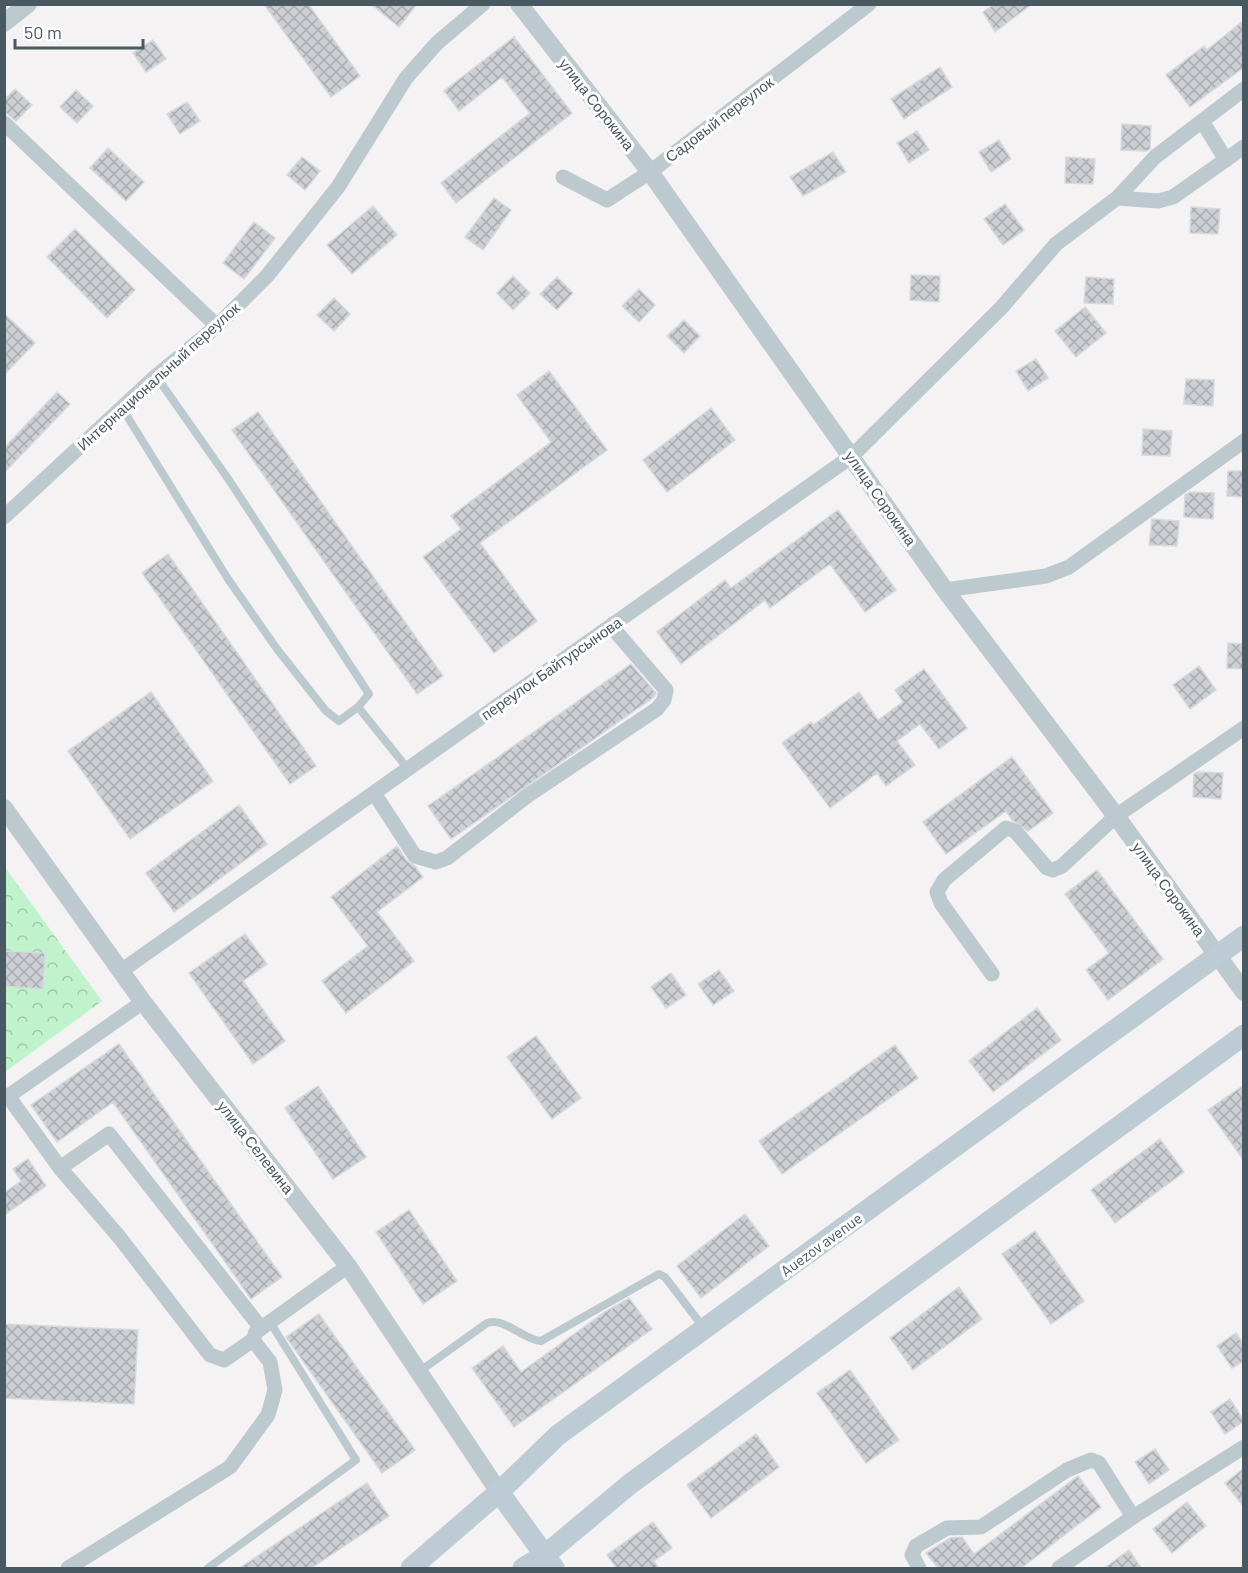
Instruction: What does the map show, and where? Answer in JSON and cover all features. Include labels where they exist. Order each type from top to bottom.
[{"type":"main road","name":"Auezov avenue","points":[[411,1569],[499,1492],[558,1435],[1244,936]]},
{"type":"main road","points":[[523,1569],[549,1562],[630,1484],[1244,1035]]},
{"type":"main road","points":[[499,1492],[549,1562]]},
{"type":"street","points":[[4,23],[28,4]]},
{"type":"street","name":"Интернациональный переулок","points":[[4,517],[156,376],[217,326],[267,276],[338,187],[406,78],[437,43],[483,4]]},
{"type":"street","name":"улица Сорокина","points":[[519,4],[650,172],[945,590],[1116,816],[1244,992]]},
{"type":"street","name":"Садовый переулок","points":[[563,177],[608,200],[650,172],[868,4]]},
{"type":"street","name":"переулок Байтурсынова","points":[[121,971],[852,456],[1002,307],[1056,244],[1117,198],[1155,157],[1244,90]]},
{"type":"street","points":[[1202,121],[1226,160]]},
{"type":"street","points":[[4,123],[217,326]]},
{"type":"street","points":[[1117,198],[1158,201],[1173,197],[1244,147]]},
{"type":"street","points":[[945,590],[1046,576],[1069,567],[1244,441]]},
{"type":"street","points":[[374,793],[415,856],[436,862],[447,858],[527,796],[657,709],[664,700],[666,690],[611,626]]},
{"type":"street","points":[[992,974],[941,903],[937,892],[944,880],[999,831],[1006,828],[1015,831],[1047,868],[1053,870],[1062,866],[1116,816],[1244,728]]},
{"type":"street","name":"улица Селевина","points":[[4,808],[143,1002],[348,1266],[499,1492]]},
{"type":"street","points":[[143,1002],[6,1098],[60,1168],[120,1238],[210,1354],[224,1360],[348,1266]]},
{"type":"street","points":[[60,1168],[109,1134],[262,1330],[276,1390],[268,1415],[230,1467],[68,1569]]},
{"type":"street","points":[[1059,1569],[1133,1517],[1244,1447]]},
{"type":"street","points":[[919,1569],[912,1555],[916,1546],[947,1528],[981,1527],[1067,1470],[1091,1460],[1099,1462],[1133,1517]]},
{"type":"lane","points":[[122,408],[228,579],[277,649],[326,711],[339,721],[358,708],[369,694],[229,480],[156,376]]},
{"type":"lane","points":[[358,708],[408,769]]},
{"type":"lane","points":[[420,1371],[487,1323],[497,1322],[533,1340],[541,1341],[659,1274],[665,1277],[704,1329]]},
{"type":"lane","points":[[208,1569],[356,1460],[262,1330]]},
{"type":"green space","points":[[4,866],[102,1001],[5,1072],[4,1072]]},
{"type":"building","points":[[264,4],[308,4],[360,76],[331,97]]},
{"type":"building","points":[[371,4],[417,4],[399,27]]},
{"type":"building","points":[[995,4],[1032,4],[995,32],[983,12]]},
{"type":"building","points":[[1244,20],[1244,67],[1190,107],[1166,75],[1204,46],[1207,50]]},
{"type":"building","points":[[514,37],[572,113],[456,203],[441,183],[530,113],[502,77],[459,111],[444,91]]},
{"type":"building","points":[[153,40],[166,59],[146,72],[133,53]]},
{"type":"building","points":[[940,67],[952,87],[904,119],[891,99]]},
{"type":"building","points":[[15,89],[32,105],[16,121],[4,111],[4,100]]},
{"type":"building","points":[[76,90],[93,106],[77,123],[60,107]]},
{"type":"building","points":[[187,102],[200,121],[180,134],[167,114]]},
{"type":"building","points":[[1122,124],[1151,126],[1150,149],[1147,151],[1121,150]]},
{"type":"building","points":[[917,131],[929,150],[909,163],[897,143]]},
{"type":"building","points":[[999,140],[1011,159],[991,172],[979,152]]},
{"type":"building","points":[[108,148],[144,182],[126,201],[90,168]]},
{"type":"building","points":[[833,152],[846,172],[803,196],[790,177]]},
{"type":"building","points":[[302,157],[320,171],[305,190],[287,175]]},
{"type":"building","points":[[1066,157],[1095,159],[1093,184],[1065,183]]},
{"type":"building","points":[[494,198],[511,210],[483,250],[465,237]]},
{"type":"building","points":[[1005,204],[1024,230],[1003,245],[984,219]]},
{"type":"building","points":[[373,206],[397,235],[352,274],[327,245]]},
{"type":"building","points":[[1191,207],[1220,209],[1218,234],[1190,233]]},
{"type":"building","points":[[254,222],[275,238],[244,279],[223,263]]},
{"type":"building","points":[[75,229],[135,290],[107,318],[47,257]]},
{"type":"building","points":[[911,275],[940,276],[939,302],[910,300]]},
{"type":"building","points":[[513,276],[530,293],[513,310],[497,293]]},
{"type":"building","points":[[557,277],[573,293],[557,310],[540,294]]},
{"type":"building","points":[[1086,277],[1114,279],[1113,304],[1084,303]]},
{"type":"building","points":[[639,289],[655,305],[639,322],[622,306]]},
{"type":"building","points":[[334,298],[350,314],[334,331],[317,315]]},
{"type":"building","points":[[1085,307],[1106,333],[1076,357],[1055,331]]},
{"type":"building","points":[[4,313],[35,343],[4,375]]},
{"type":"building","points":[[684,320],[700,336],[684,353],[667,336]]},
{"type":"building","points":[[1036,359],[1048,378],[1028,391],[1016,371]]},
{"type":"building","points":[[549,371],[607,450],[480,543],[537,621],[494,653],[423,557],[461,529],[451,516],[551,442],[517,395]]},
{"type":"building","points":[[1186,379],[1214,380],[1213,406],[1184,404]]},
{"type":"building","points":[[57,392],[70,404],[4,473],[4,448]]},
{"type":"building","points":[[711,408],[735,440],[667,492],[643,460]]},
{"type":"building","points":[[258,412],[443,676],[417,694],[232,430]]},
{"type":"building","points":[[1143,429],[1172,431],[1170,456],[1142,455]]},
{"type":"building","points":[[1228,471],[1244,471],[1244,497],[1227,496]]},
{"type":"building","points":[[1190,492],[1214,493],[1213,519],[1184,517],[1185,495]]},
{"type":"building","points":[[838,510],[896,590],[865,612],[830,564],[770,608],[765,600],[681,664],[657,632],[725,580],[731,588]]},
{"type":"building","points":[[1152,519],[1179,521],[1177,546],[1149,545]]},
{"type":"building","points":[[168,554],[316,766],[290,784],[142,573]]},
{"type":"building","points":[[1228,643],[1244,644],[1244,669],[1227,668]]},
{"type":"building","points":[[631,664],[656,693],[654,697],[451,839],[428,806]]},
{"type":"building","points":[[1199,666],[1216,690],[1190,709],[1173,685]]},
{"type":"building","points":[[924,669],[967,728],[939,749],[920,724],[897,741],[915,765],[886,786],[877,773],[830,808],[782,743],[811,722],[813,725],[859,692],[878,720],[903,702],[895,690]]},
{"type":"building","points":[[151,692],[213,781],[130,839],[68,751]]},
{"type":"building","points":[[1012,757],[1053,813],[1028,831],[1012,820],[1006,811],[946,854],[923,822]]},
{"type":"building","points":[[1198,772],[1223,773],[1221,799],[1193,797],[1194,774]]},
{"type":"building","points":[[239,805],[267,844],[174,912],[146,873]]},
{"type":"building","points":[[397,846],[407,861],[415,866],[423,877],[377,912],[414,961],[346,1013],[322,981],[368,946],[331,897]]},
{"type":"building","points":[[1097,870],[1163,959],[1108,1000],[1086,970],[1109,953],[1065,894]]},
{"type":"building","points":[[245,934],[267,964],[243,981],[285,1041],[253,1064],[189,973]]},
{"type":"building","points":[[4,951],[45,953],[43,989],[4,986]]},
{"type":"building","points":[[719,970],[734,991],[713,1005],[698,984]]},
{"type":"building","points":[[671,973],[686,995],[666,1008],[651,987]]},
{"type":"building","points":[[1037,1008],[1061,1040],[993,1092],[969,1061]]},
{"type":"building","points":[[536,1036],[581,1098],[552,1119],[507,1057]]},
{"type":"building","points":[[119,1044],[282,1277],[251,1299],[113,1102],[57,1142],[31,1105]]},
{"type":"building","points":[[895,1045],[918,1078],[782,1174],[759,1141]]},
{"type":"building","points":[[1244,1085],[1244,1161],[1208,1110]]},
{"type":"building","points":[[318,1086],[366,1157],[333,1179],[285,1108]]},
{"type":"building","points":[[1160,1139],[1184,1172],[1115,1223],[1091,1190]]},
{"type":"building","points":[[28,1159],[46,1186],[4,1215],[4,1193],[21,1181],[13,1169]]},
{"type":"building","points":[[409,1210],[457,1281],[423,1304],[376,1232]]},
{"type":"building","points":[[745,1214],[769,1246],[701,1298],[677,1266]]},
{"type":"building","points":[[1035,1231],[1084,1301],[1051,1324],[1002,1254]]},
{"type":"building","points":[[959,1287],[982,1319],[913,1370],[890,1338]]},
{"type":"building","points":[[629,1298],[652,1329],[514,1427],[472,1368],[503,1346],[521,1372],[605,1312]]},
{"type":"building","points":[[319,1314],[415,1450],[382,1473],[286,1337]]},
{"type":"building","points":[[4,1324],[138,1330],[134,1404],[4,1398]]},
{"type":"building","points":[[1236,1333],[1244,1345],[1244,1361],[1232,1368],[1217,1346]]},
{"type":"building","points":[[850,1370],[899,1440],[866,1463],[817,1393]]},
{"type":"building","points":[[1230,1399],[1244,1421],[1225,1434],[1211,1412]]},
{"type":"building","points":[[756,1434],[779,1467],[711,1518],[687,1485]]},
{"type":"building","points":[[1155,1449],[1169,1470],[1149,1484],[1135,1462]]},
{"type":"building","points":[[1244,1468],[1244,1507],[1225,1483]]},
{"type":"building","points":[[1078,1476],[1101,1507],[1020,1569],[939,1569],[926,1553],[950,1538],[962,1537],[974,1554]]},
{"type":"building","points":[[367,1483],[389,1516],[310,1569],[238,1569]]},
{"type":"building","points":[[1187,1502],[1206,1526],[1172,1553],[1153,1529]]},
{"type":"building","points":[[653,1522],[672,1548],[654,1561],[659,1569],[617,1569],[607,1555]]},
{"type":"building","points":[[1129,1550],[1142,1569],[1103,1569]]}]
